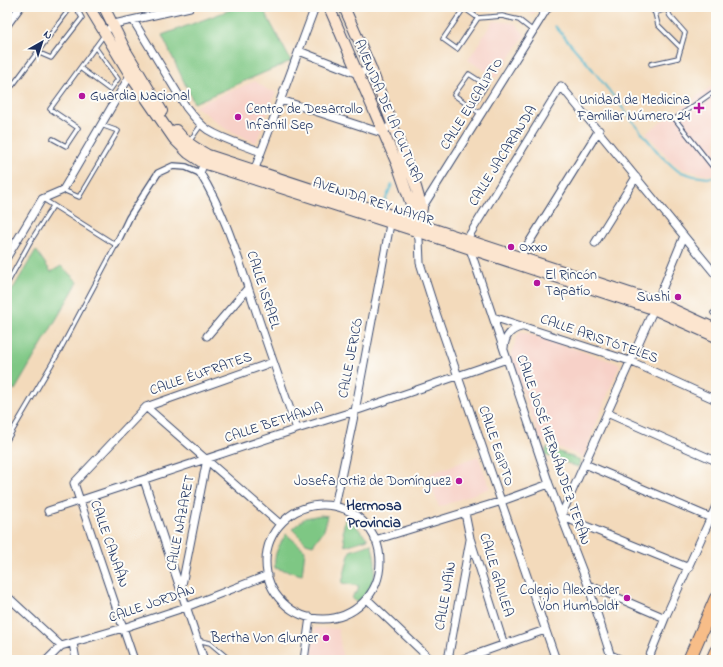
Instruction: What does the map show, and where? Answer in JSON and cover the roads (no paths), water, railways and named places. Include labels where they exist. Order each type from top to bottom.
[{"type":"highway","points":[[690,660],[716,598]]},
{"type":"highway","points":[[712,660],[716,651]]},
{"type":"main road","name":"AVENIDA REY NAYAR","points":[[89,7],[105,34],[180,136],[189,143],[204,164]]},
{"type":"main road","name":"AVENIDA REY NAYAR","points":[[104,7],[114,24],[133,71],[174,139],[188,153],[204,164],[253,174],[391,218],[418,229],[655,306],[716,337]]},
{"type":"main road","name":"AVENIDA DE LA CULTURA","points":[[329,7],[396,164],[411,188]]},
{"type":"main road","name":"AVENIDA DE LA CULTURA","points":[[344,7],[371,68],[392,124],[418,209],[418,229]]},
{"type":"main road","name":"AVENIDA REY NAYAR","points":[[468,244],[520,257],[716,329]]},
{"type":"street","points":[[7,25],[20,7]]},
{"type":"street","points":[[105,34],[114,24],[190,7]]},
{"type":"street","points":[[253,174],[316,7]]},
{"type":"street","name":"CALLE EUCALIPTO","points":[[418,209],[482,114],[546,10],[550,7]]},
{"type":"street","points":[[134,20],[186,107],[201,125],[216,134],[262,152]]},
{"type":"street","points":[[299,51],[358,74],[371,68]]},
{"type":"street","points":[[7,258],[42,199],[63,190],[133,71]]},
{"type":"street","name":"CALLE JACARANDA","points":[[468,244],[562,86],[599,130]]},
{"type":"street","points":[[281,100],[382,133],[392,124]]},
{"type":"street","points":[[520,257],[599,130],[716,275]]},
{"type":"street","points":[[116,245],[129,218],[158,173],[173,166],[186,167],[204,164]]},
{"type":"street","name":"CALLE ISRAEL","points":[[204,164],[211,190],[233,241],[297,429]]},
{"type":"street","points":[[595,243],[636,177]]},
{"type":"street","name":"CALLE JERICÓ","points":[[335,506],[355,411],[391,218]]},
{"type":"street","name":"CALLE EGIPTO","points":[[418,229],[420,263],[556,660]]},
{"type":"street","points":[[684,236],[655,306],[561,516],[689,568]]},
{"type":"street","name":"CALLE JOSÉ HERNÁNDEZ TERÁN","points":[[468,244],[549,484],[588,585],[611,658]]},
{"type":"street","points":[[207,336],[248,288]]},
{"type":"street","name":"CALLE ARISTÓTELES","points":[[493,317],[630,361],[716,400]]},
{"type":"street","points":[[504,349],[508,335],[511,331],[521,326]]},
{"type":"street","name":"CALLE BETHANIA","points":[[48,512],[458,377],[507,359]]},
{"type":"street","name":"CALLE ÉUFRATES","points":[[74,483],[146,407],[273,362]]},
{"type":"street","points":[[146,407],[280,524]]},
{"type":"street","points":[[607,413],[716,461]]},
{"type":"street","name":"CALLE NAZARET","points":[[181,591],[207,459]]},
{"type":"street","points":[[585,464],[711,518]]},
{"type":"street","points":[[144,480],[204,660]]},
{"type":"street","name":"CALLE CANAÁN","points":[[74,483],[134,660]]},
{"type":"street","points":[[375,540],[465,513],[549,484]]},
{"type":"street","points":[[319,505],[335,506],[356,516],[364,523],[375,540],[380,563],[378,581],[372,594],[367,599],[345,614],[334,618],[320,618],[304,615],[289,607],[278,597],[268,575],[266,554],[270,540],[280,524],[291,515],[301,509],[319,505]]},
{"type":"street","points":[[648,660],[665,618],[716,506]]},
{"type":"street","name":"CALLE GALILEA","points":[[465,513],[470,538],[504,645]]},
{"type":"street","name":"CALLE NAÍN","points":[[448,660],[470,538]]},
{"type":"street","name":"CALLE JORDÁN","points":[[61,646],[123,628],[186,607],[268,575]]},
{"type":"street","points":[[588,585],[665,618]]},
{"type":"street","points":[[7,596],[61,646],[47,660]]},
{"type":"street","points":[[367,599],[431,660]]},
{"type":"street","points":[[304,660],[310,616]]},
{"type":"street","points":[[460,660],[545,630]]},
{"type":"street","points":[[73,643],[76,660]]},
{"type":"street","points":[[611,658],[622,660]]},
{"type":"lane","points":[[13,85],[71,7]]},
{"type":"lane","points":[[37,52],[51,58],[82,18],[76,7]]},
{"type":"lane","points":[[650,7],[655,13],[658,25],[681,48]]},
{"type":"lane","points":[[651,64],[678,58],[685,33],[670,16],[668,7],[655,13]]},
{"type":"lane","points":[[478,18],[458,49],[443,39],[464,8],[478,18],[502,16],[519,20],[533,31]]},
{"type":"lane","points":[[53,139],[66,146],[78,128],[50,109],[105,34]]},
{"type":"lane","points":[[80,68],[110,90],[118,79],[95,47]]},
{"type":"lane","points":[[472,107],[486,85],[469,74],[454,95],[482,114]]},
{"type":"lane","points":[[716,90],[675,119],[712,166],[716,165]]},
{"type":"lane","points":[[63,190],[79,197],[118,131],[101,124]]},
{"type":"lane","points":[[189,143],[201,125]]},
{"type":"lane","points":[[7,440],[60,350],[116,245],[42,199]]},
{"type":"lane","points":[[7,284],[30,242],[53,206]]},
{"type":"lane","points":[[197,640],[210,643],[230,660]]},
{"type":"waterway","points":[[555,26],[593,70],[661,156],[678,171],[694,176],[708,178],[716,176]]},
{"type":"waterway","points":[[383,206],[392,184]]},
{"type":"place","name":"Guardia Nacional","points":[[82,96]]},
{"type":"place","name":"Unidad de Medicina Familiar Número 24","points":[[699,108]]},
{"type":"place","name":"Centro de Desarrollo Infantil Sep","points":[[238,117]]},
{"type":"place","name":"Oxxo","points":[[511,247]]},
{"type":"place","name":"El Rincón Tapatío","points":[[537,283]]},
{"type":"place","name":"Sushi","points":[[678,297]]},
{"type":"place","name":"Josefa Ortiz de Domínguez","points":[[459,481]]},
{"type":"place","name":"Colegio Alexander Von Humboldt","points":[[627,598]]},
{"type":"place","name":"Bertha Von Glumer","points":[[326,638]]},
{"type":"district","name":"Hermosa Provincia","points":[[374,514]]}]
